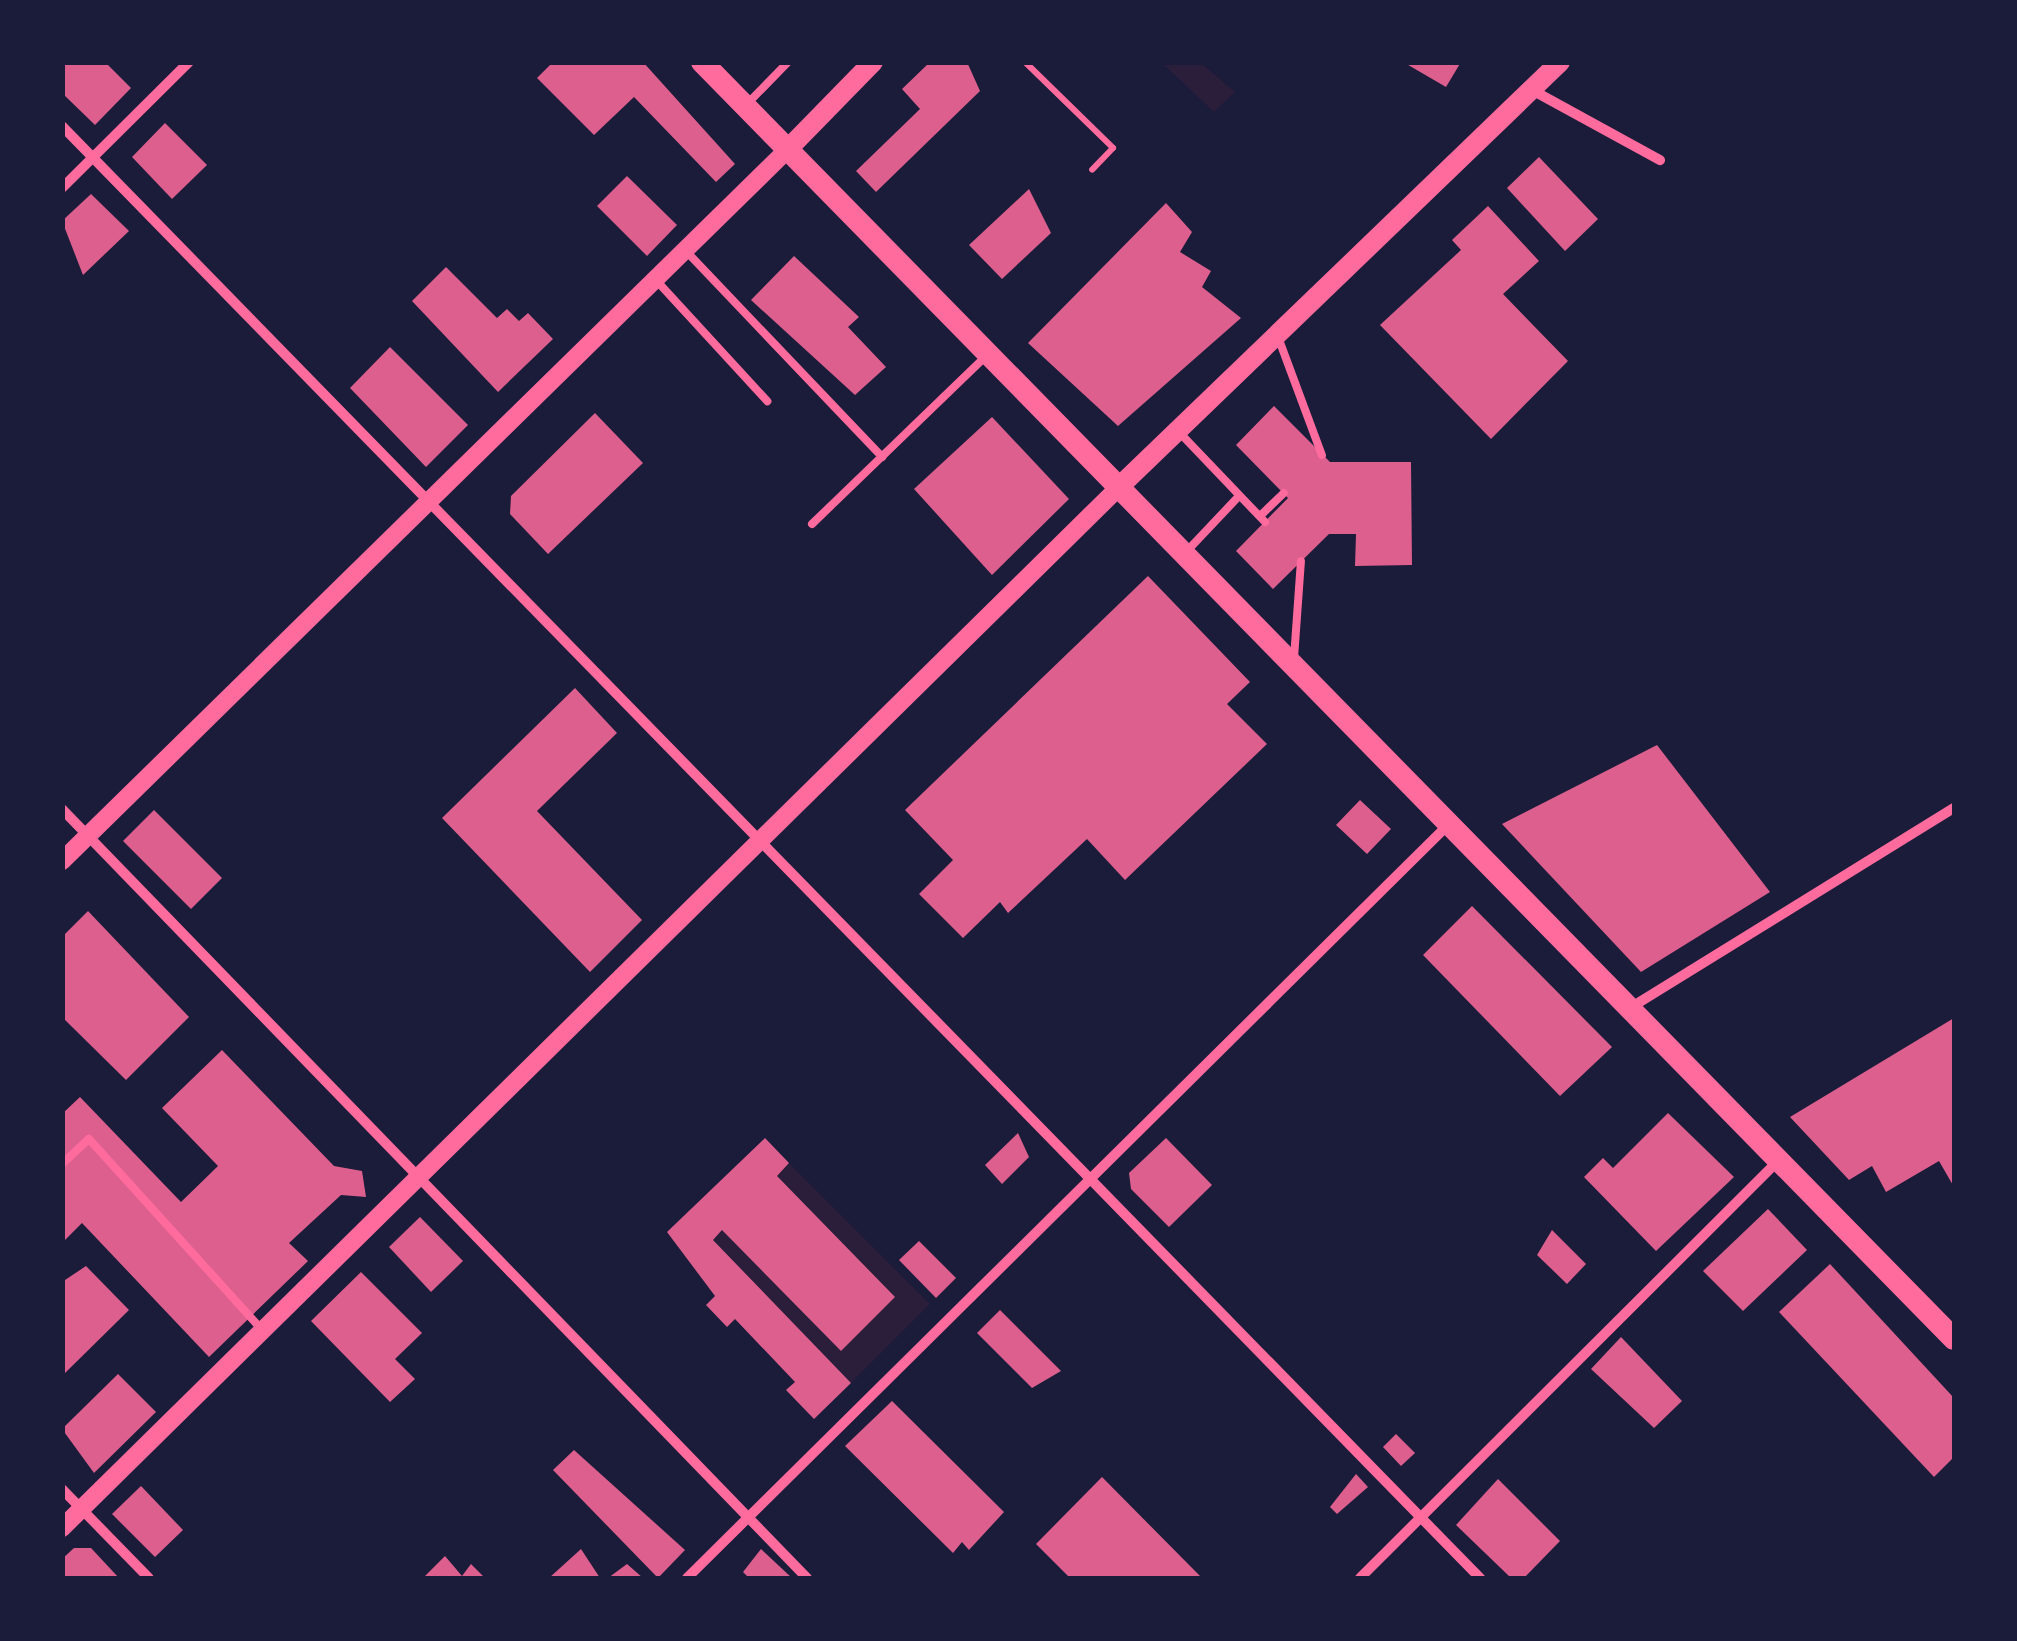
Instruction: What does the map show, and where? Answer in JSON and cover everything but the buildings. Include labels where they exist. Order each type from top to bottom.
[{"type":"main road","points":[[702,62],[1954,1339]]},
{"type":"main road","points":[[788,148],[873,62]]},
{"type":"main road","points":[[1120,486],[1560,62]]},
{"type":"street","points":[[62,188],[190,62]]},
{"type":"street","points":[[1532,90],[1660,160]]},
{"type":"street","points":[[62,126],[1088,1181],[1480,1578]]},
{"type":"street","points":[[62,862],[788,148]]},
{"type":"street","points":[[62,1528],[1120,486]]},
{"type":"street","points":[[1630,1008],[1954,808]]},
{"type":"street","points":[[62,809],[806,1578]]},
{"type":"street","points":[[688,1578],[1450,823]]},
{"type":"street","points":[[1360,1578],[1779,1160]]},
{"type":"street","points":[[62,1489],[150,1578]]},
{"type":"lane","points":[[745,106],[788,62]]},
{"type":"lane","points":[[685,249],[882,457]]},
{"type":"lane","points":[[654,278],[766,401]]},
{"type":"lane","points":[[1277,335],[1322,455]]},
{"type":"lane","points":[[812,524],[990,352]]},
{"type":"lane","points":[[1178,432],[1262,519],[1284,492]]},
{"type":"lane","points":[[1186,552],[1239,496]]},
{"type":"lane","points":[[1293,663],[1301,561]]},
{"type":"lane","points":[[62,1164],[89,1139],[262,1330]]},
{"type":"path","points":[[1024,62],[1114,148],[1092,170]]},
{"type":"shaded area","points":[[1162,63],[1201,63],[1235,92],[1214,112]]},
{"type":"shaded area","points":[[789,1163],[930,1304],[851,1383],[713,1240]]}]
